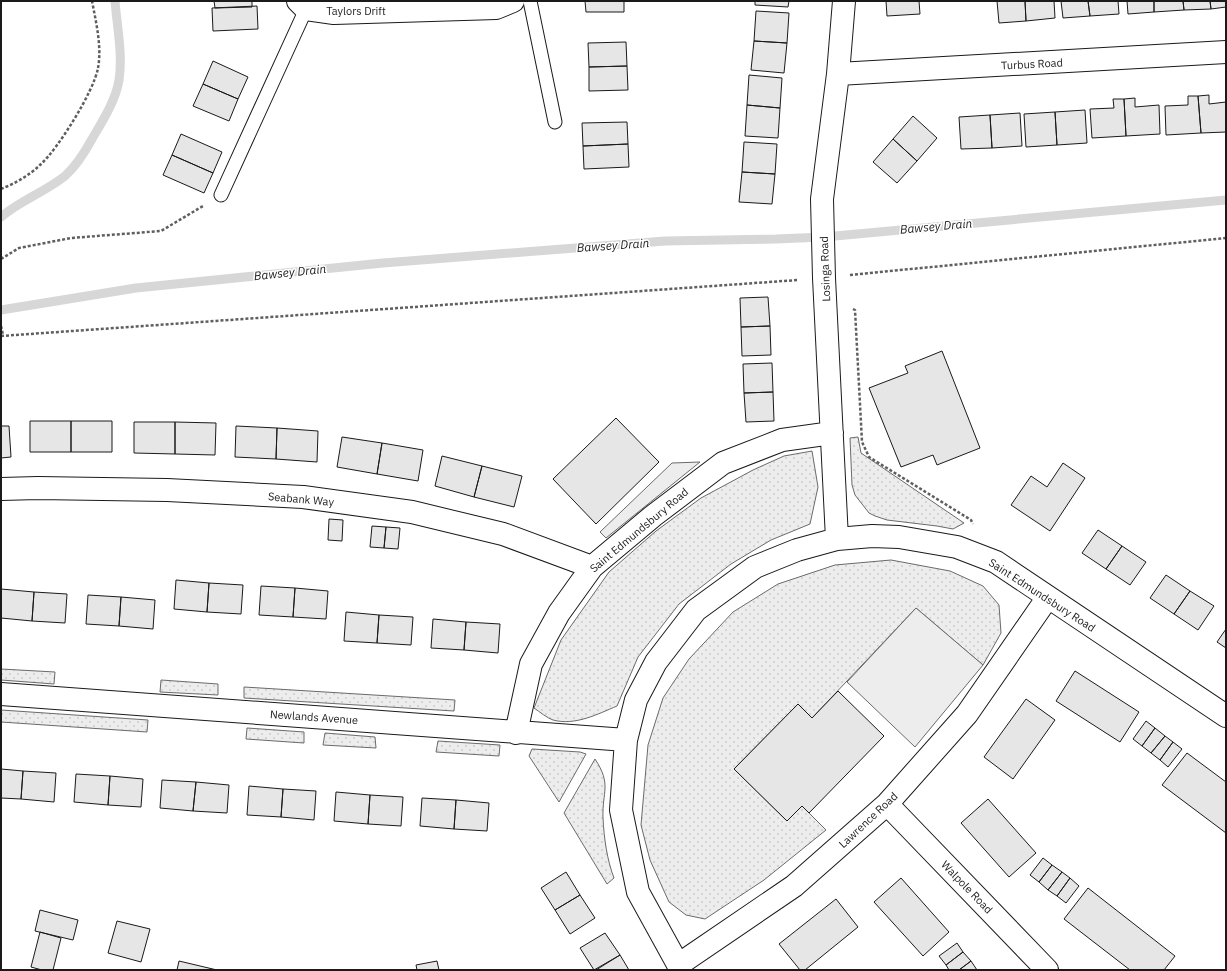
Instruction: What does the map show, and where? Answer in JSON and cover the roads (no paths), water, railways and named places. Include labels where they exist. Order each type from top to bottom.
[{"type":"street","name":"Taylors Drift","points":[[302,5],[334,13],[496,8],[513,1]]},
{"type":"street","name":"Losinga Road","points":[[837,539],[824,278],[822,199],[838,74],[844,1]]},
{"type":"street","name":"Turbus Road","points":[[838,74],[1226,52]]},
{"type":"street","name":"Saint Edmundsbury Road","points":[[516,733],[531,664],[559,613],[592,567],[653,516],[723,463],[782,440],[832,433]]},
{"type":"street","name":"Seabank Way","points":[[1,489],[38,488],[167,490],[303,497],[412,512],[495,532],[592,567]]},
{"type":"street","name":"Saint Edmundsbury Road","points":[[680,968],[638,892],[621,810],[626,740],[636,700],[656,662],[696,610],[755,567],[797,550],[837,539],[872,536],[892,537],[957,547],[996,562],[1226,716]]},
{"type":"street","name":"Lawrence Road","points":[[680,968],[794,886],[887,804],[967,714],[1048,597]]},
{"type":"street","name":"Newlands Avenue","points":[[1,694],[626,740]]},
{"type":"street","name":"Walpole Road","points":[[887,804],[1047,970]]},
{"type":"lane","points":[[530,1],[556,122]]},
{"type":"lane","points":[[221,195],[302,5]]},
{"type":"waterway","points":[[1,217],[65,176],[87,148],[108,111],[115,95],[120,70],[120,50],[115,1]]},
{"type":"waterway","name":"Bawsey Drain","points":[[1,310],[136,288],[383,263],[665,241],[824,237],[1226,200]]}]
